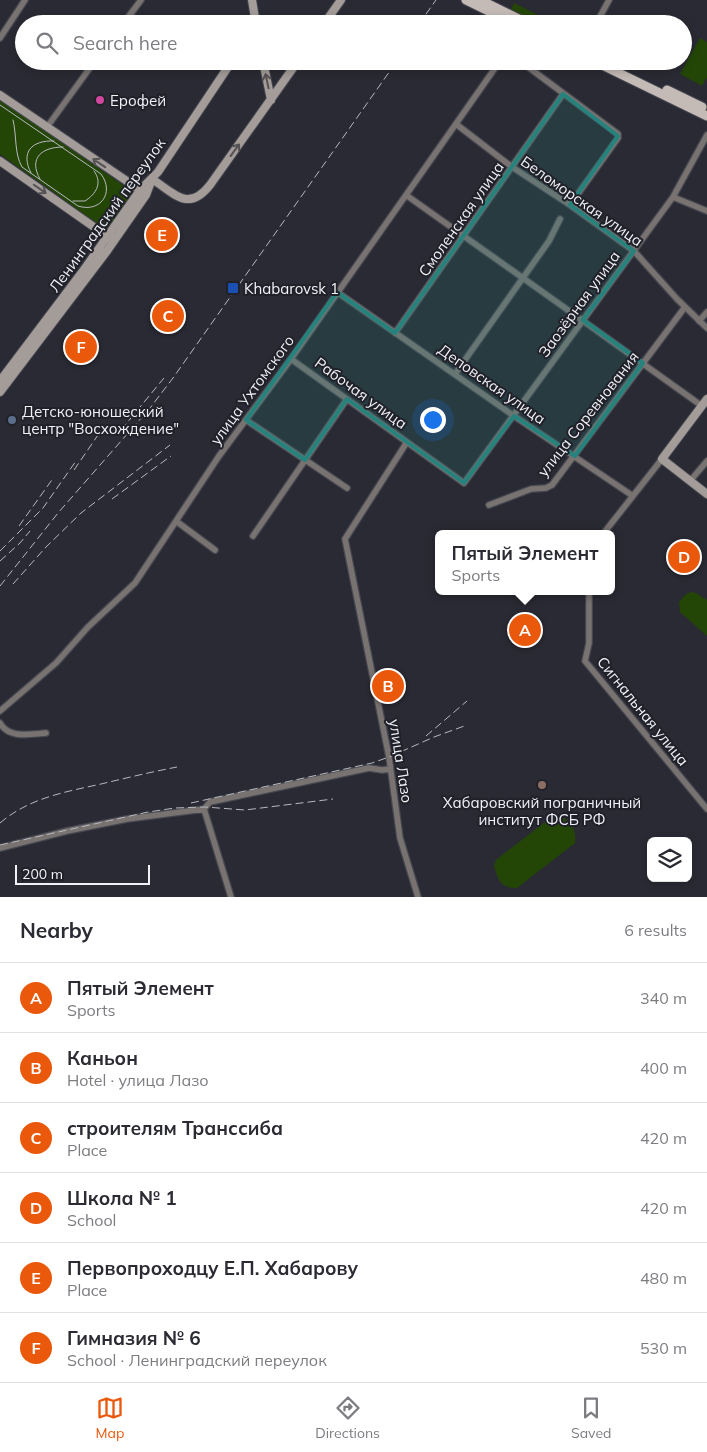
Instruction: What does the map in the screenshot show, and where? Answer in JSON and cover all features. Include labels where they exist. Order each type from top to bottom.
[{"type":"main road","points":[[466,0],[497,15]]},
{"type":"main road","points":[[480,0],[511,15]]},
{"type":"main road","points":[[612,70],[707,116]]},
{"type":"main road","points":[[626,70],[707,110]]},
{"type":"street","points":[[15,15],[25,0]]},
{"type":"street","points":[[130,15],[141,0]]},
{"type":"street","points":[[252,0],[254,15]]},
{"type":"street","points":[[330,15],[341,0]]},
{"type":"street","points":[[601,15],[609,0]]},
{"type":"street","points":[[0,38],[15,15]]},
{"type":"street","points":[[47,127],[88,70]]},
{"type":"street","name":"Ленинградский переулок","points":[[0,382],[111,239],[226,70]]},
{"type":"street","points":[[265,70],[271,100]]},
{"type":"street","points":[[152,179],[184,200],[195,199],[206,190],[292,70]]},
{"type":"street","name":"улица Ухтомского","points":[[0,711],[56,664],[88,627],[135,583],[246,420],[494,70]]},
{"type":"street","points":[[532,70],[616,132],[618,138],[570,205]]},
{"type":"street","name":"Смоленская улица","points":[[395,333],[563,94]]},
{"type":"street","points":[[0,95],[143,192]]},
{"type":"street","name":"Беломорская улица","points":[[456,124],[512,167],[570,205],[634,251],[685,307],[707,328]]},
{"type":"street","name":"Заозёрная улица","points":[[464,483],[673,197],[707,135]]},
{"type":"street","points":[[1,164],[111,239]]},
{"type":"street","points":[[406,195],[702,406]]},
{"type":"street","points":[[673,197],[707,211]]},
{"type":"street","points":[[455,374],[549,241],[560,220]]},
{"type":"street","name":"Ленинградский переулок","points":[[0,392],[107,251],[111,239]]},
{"type":"street","name":"Деповская улица","points":[[337,292],[514,416],[633,496]]},
{"type":"street","name":"улица Соревнования","points":[[489,506],[531,489],[546,488],[552,485],[685,307]]},
{"type":"street","points":[[699,321],[707,312]]},
{"type":"street","name":"Рабочая улица","points":[[291,359],[464,483]]},
{"type":"street","points":[[253,536],[347,399]]},
{"type":"street","points":[[606,530],[707,399]]},
{"type":"street","points":[[246,420],[347,488]]},
{"type":"street","name":"улица Лазо","points":[[406,442],[345,539],[386,738],[400,838],[418,897]]},
{"type":"street","points":[[662,459],[707,494]]},
{"type":"street","points":[[690,481],[707,461]]},
{"type":"street","points":[[176,521],[215,550]]},
{"type":"street","name":"Сигнальная улица","points":[[589,595],[589,642],[585,661],[707,809]]},
{"type":"street","points":[[0,723],[2,727],[11,733],[22,735],[46,733]]},
{"type":"street","points":[[0,848],[66,831],[127,819],[204,809],[210,802],[369,768],[390,769]]},
{"type":"street","points":[[204,809],[231,897]]},
{"type":"highlighted area","points":[[563,94],[618,136],[570,205],[634,251],[583,320],[643,363],[575,456],[514,416],[464,483],[347,399],[305,460],[246,420],[337,292],[395,333]]},
{"type":"green space","points":[[514,3],[538,15],[521,15],[511,10]]},
{"type":"green space","points":[[700,38],[707,42],[707,77],[702,86],[680,74],[682,70],[692,70],[692,52]]},
{"type":"green space","points":[[0,99],[134,193],[108,231],[0,154]]},
{"type":"green space","points":[[691,592],[707,600],[707,636],[680,612],[679,602],[686,594]]},
{"type":"green space","points":[[559,815],[572,826],[575,834],[575,843],[517,888],[507,887],[501,883],[494,866],[496,860],[550,818]]},
{"type":"tram line","points":[[0,105],[101,174],[106,188],[103,200],[93,207],[78,206],[22,167],[19,162],[13,120]]},
{"type":"tram line","points":[[31,173],[27,159],[30,149],[34,145],[46,141],[54,141]]},
{"type":"tram line","points":[[40,179],[36,165],[39,155],[49,149],[63,147]]},
{"type":"tram line","points":[[73,201],[85,201],[95,192],[98,180],[94,171]]},
{"type":"railway","points":[[425,15],[436,0]]},
{"type":"railway","points":[[0,586],[58,513],[150,408],[173,378],[391,70]]},
{"type":"railway","points":[[121,430],[164,378]]},
{"type":"railway","points":[[74,470],[98,435]]},
{"type":"railway","points":[[13,584],[46,547],[81,513],[170,445]]},
{"type":"railway","points":[[112,499],[171,456]]},
{"type":"railway","points":[[0,551],[43,508],[76,461]]},
{"type":"railway","points":[[19,526],[54,477]]},
{"type":"railway","points":[[0,561],[30,531]]},
{"type":"railway","points":[[426,736],[467,701]]},
{"type":"railway","points":[[191,803],[372,763],[467,725]]},
{"type":"railway","points":[[0,823],[23,807],[48,797],[177,767]]},
{"type":"railway","points":[[0,845],[148,812],[175,808],[205,807],[245,810],[333,799]]},
{"type":"place","name":"Ерофей","points":[[100,100]]},
{"type":"place","name":"Первопроходцу Е.П. Хабарову","points":[[162,235]]},
{"type":"place","name":"Khabarovsk 1","points":[[233,288]]},
{"type":"place","name":"строителям Транссиба","points":[[168,316]]},
{"type":"place","name":"Гимназия № 6","points":[[81,347]]},
{"type":"place","name":"Детско-юношеский центр \"Восхождение\"","points":[[12,420]]},
{"type":"place","name":"Школа № 1","points":[[684,557]]},
{"type":"place","name":"Пятый Элемент","points":[[525,630]]},
{"type":"place","name":"Каньон","points":[[388,686]]},
{"type":"place","name":"Хабаровский пограничный институт ФСБ РФ","points":[[542,785]]}]
